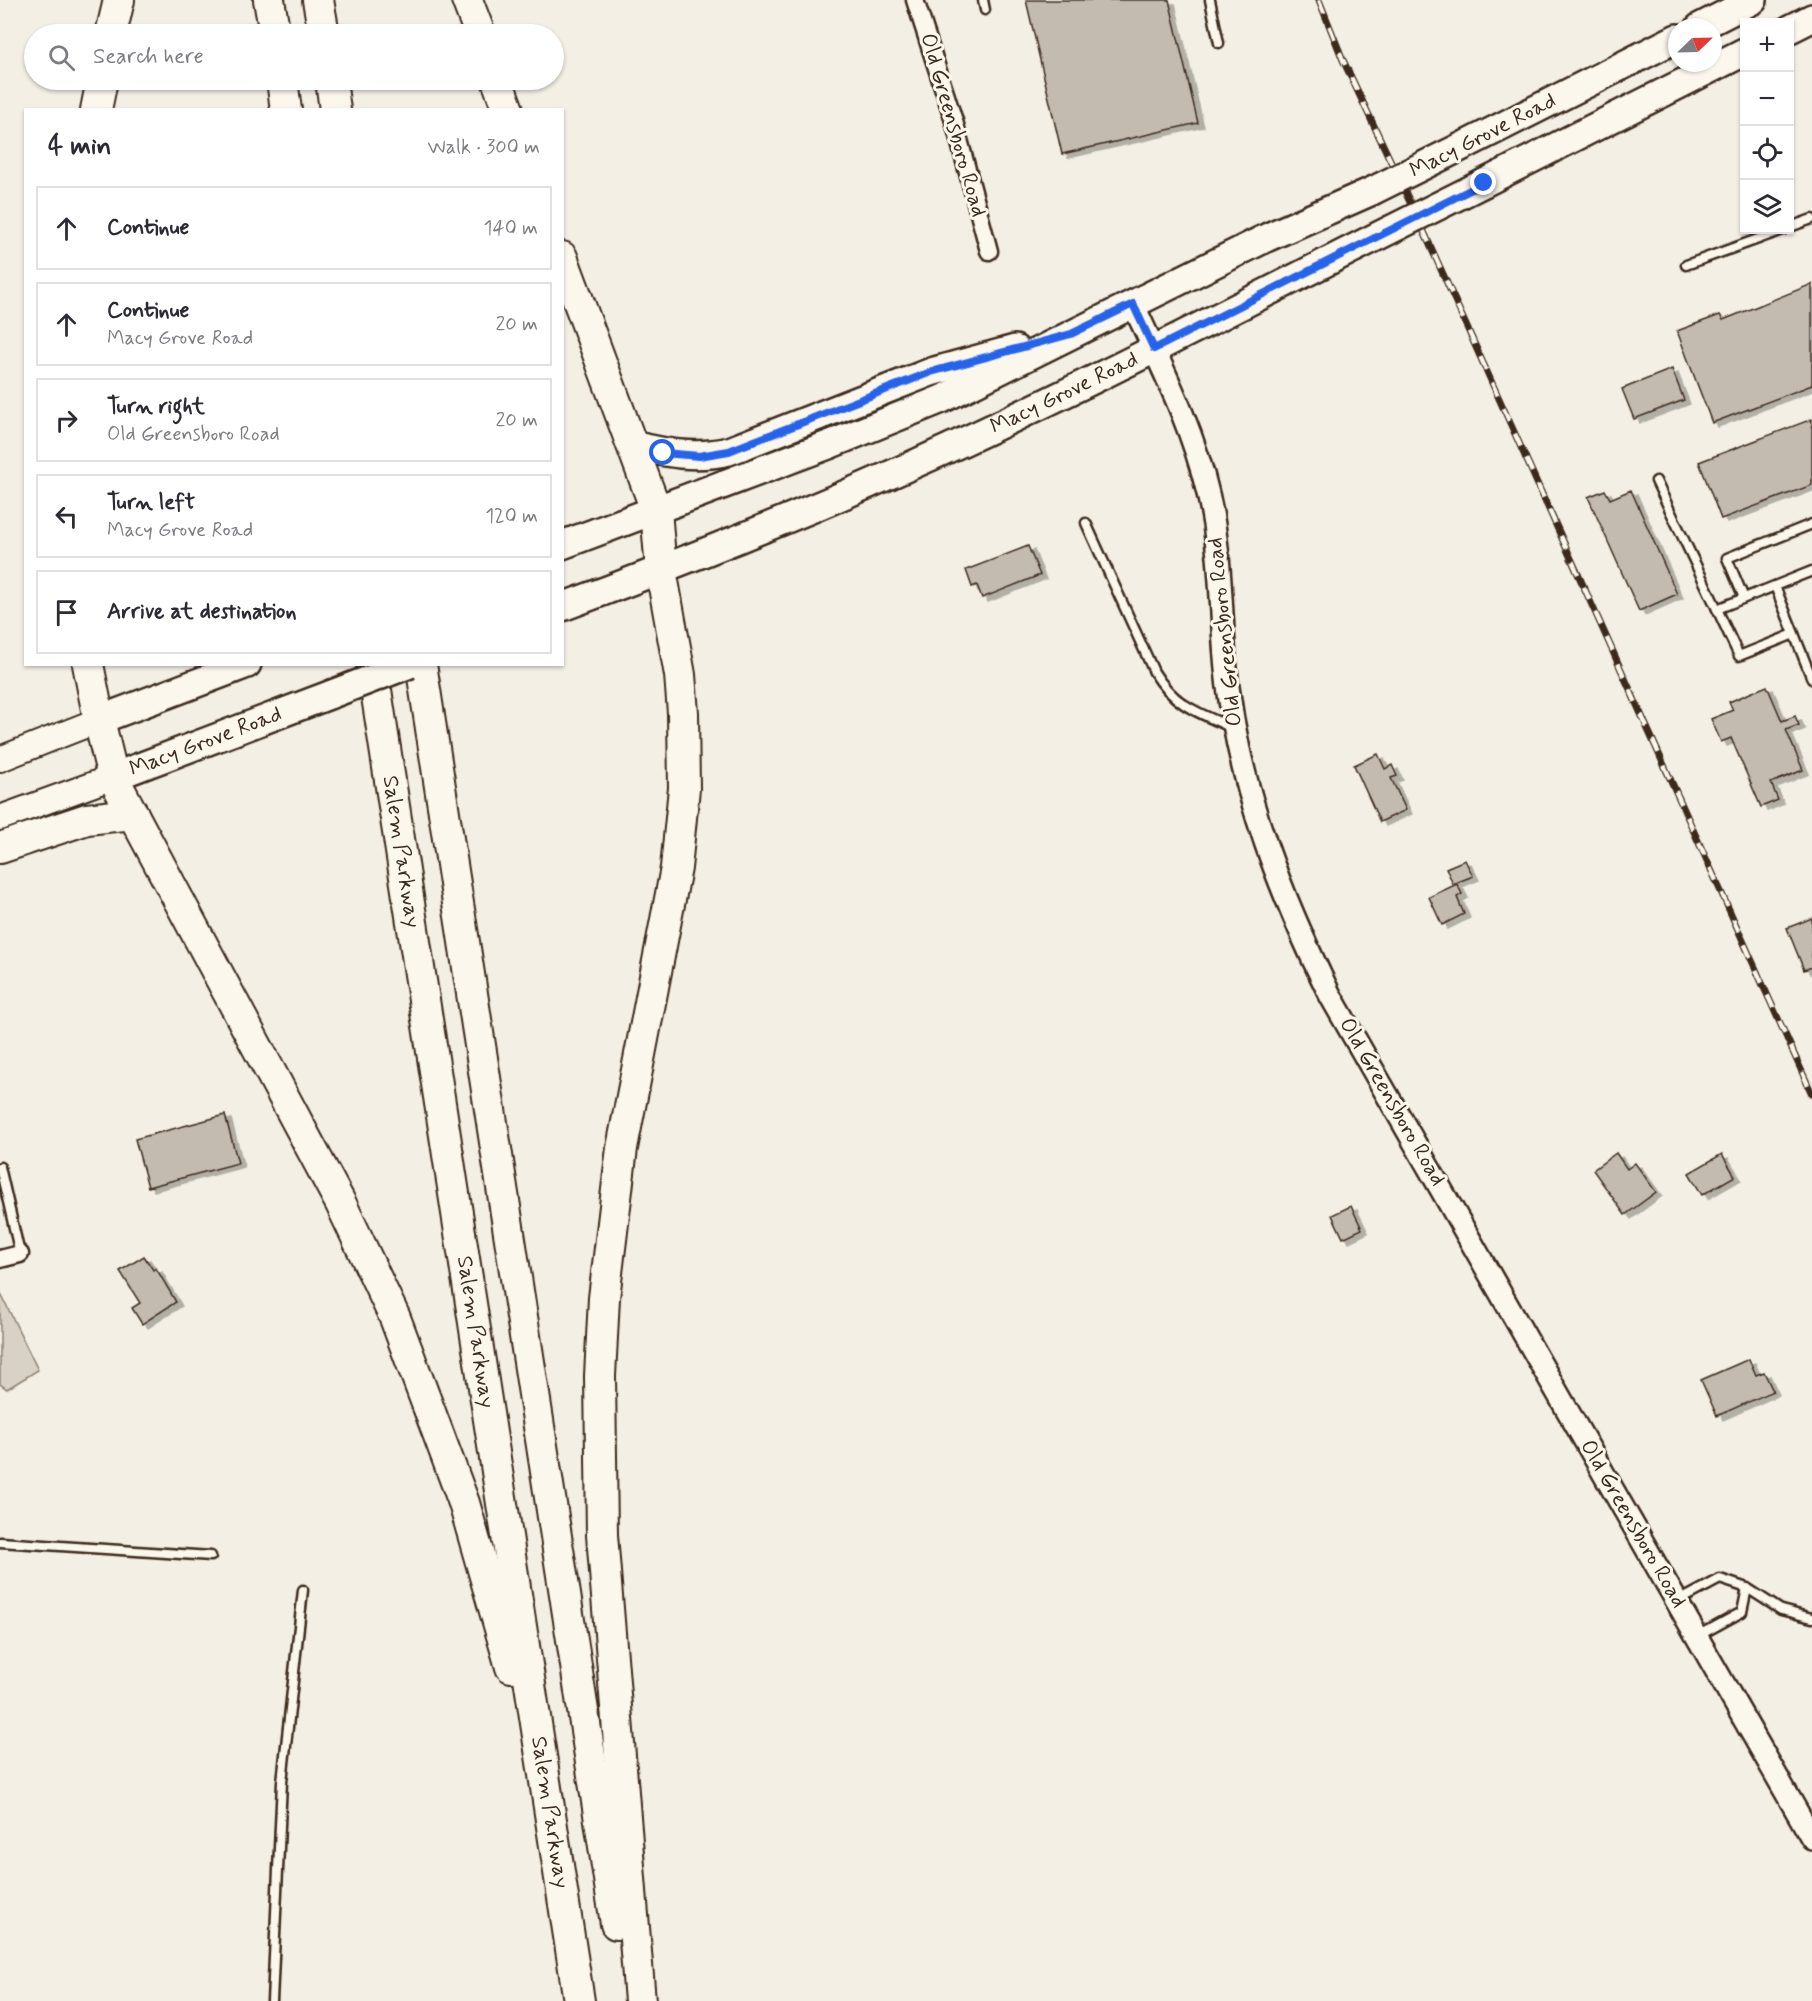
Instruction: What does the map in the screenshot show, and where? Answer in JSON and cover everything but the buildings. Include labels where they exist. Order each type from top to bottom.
[{"type":"highway","points":[[113,24],[119,0]]},
{"type":"highway","points":[[269,0],[273,24]]},
{"type":"highway","points":[[318,0],[322,24]]},
{"type":"highway","points":[[467,0],[476,24]]},
{"type":"highway","points":[[96,108],[100,90]]},
{"type":"highway","points":[[283,90],[286,108]]},
{"type":"highway","points":[[332,90],[335,108]]},
{"type":"highway","points":[[501,90],[507,108]]},
{"type":"highway","points":[[564,262],[656,510],[661,570],[680,675],[684,749],[682,816],[668,914],[622,1148],[604,1298],[600,1376],[602,1535],[640,2001]]},
{"type":"highway","points":[[88,666],[113,777],[341,1204],[395,1318],[464,1503],[548,1800]]},
{"type":"highway","name":"Salem Parkway","points":[[372,666],[579,2001]]},
{"type":"highway","points":[[421,666],[628,2001]]},
{"type":"highway","points":[[0,848],[87,819],[133,814]]},
{"type":"main road","points":[[1718,18],[1753,0]]},
{"type":"main road","points":[[1794,27],[1812,18]]},
{"type":"main road","name":"Macy Grove Road","points":[[564,544],[831,444],[942,399],[1268,237],[1372,191],[1668,43]]},
{"type":"main road","name":"Macy Grove Road","points":[[564,606],[815,508],[913,465],[1154,349],[1740,54]]},
{"type":"main road","points":[[632,445],[681,455],[699,456],[729,451],[931,372],[1071,334]]},
{"type":"main road","points":[[0,759],[242,666]]},
{"type":"main road","name":"Macy Grove Road","points":[[0,818],[405,666]]},
{"type":"street","name":"Old Greensboro Road","points":[[915,0],[954,121],[989,251]]},
{"type":"street","name":"Old Greensboro Road","points":[[1133,304],[1185,422],[1209,498],[1220,566],[1228,685],[1234,729],[1246,781],[1290,911],[1330,995],[1812,1838]]},
{"type":"street","points":[[0,1259],[20,1254]]},
{"type":"lane","points":[[983,0],[985,10]]},
{"type":"lane","points":[[1210,0],[1219,43]]},
{"type":"lane","points":[[1794,226],[1812,219]]},
{"type":"lane","points":[[1686,265],[1772,234]]},
{"type":"lane","points":[[1656,481],[1739,656],[1794,634]]},
{"type":"lane","points":[[1086,523],[1162,685],[1185,707],[1234,729]]},
{"type":"lane","points":[[1744,598],[1727,558],[1812,524]]},
{"type":"lane","points":[[1717,609],[1812,571]]},
{"type":"lane","points":[[1775,586],[1812,679]]},
{"type":"lane","points":[[0,1167],[20,1254]]},
{"type":"lane","points":[[0,1542],[211,1556]]},
{"type":"lane","points":[[1677,1602],[1720,1579],[1747,1588],[1781,1610],[1812,1618]]},
{"type":"lane","points":[[1697,1637],[1742,1612],[1747,1588]]},
{"type":"lane","points":[[272,2001],[282,1782],[303,1590]]},
{"type":"shaded area","points":[[0,1292],[38,1370],[7,1389],[0,1384]]},
{"type":"railway","points":[[1319,0],[1343,60],[1425,234],[1812,1094]]},
{"type":"route","points":[[663,453],[699,456],[729,451],[931,372],[1071,334],[1133,304],[1154,349],[1484,183]]}]
